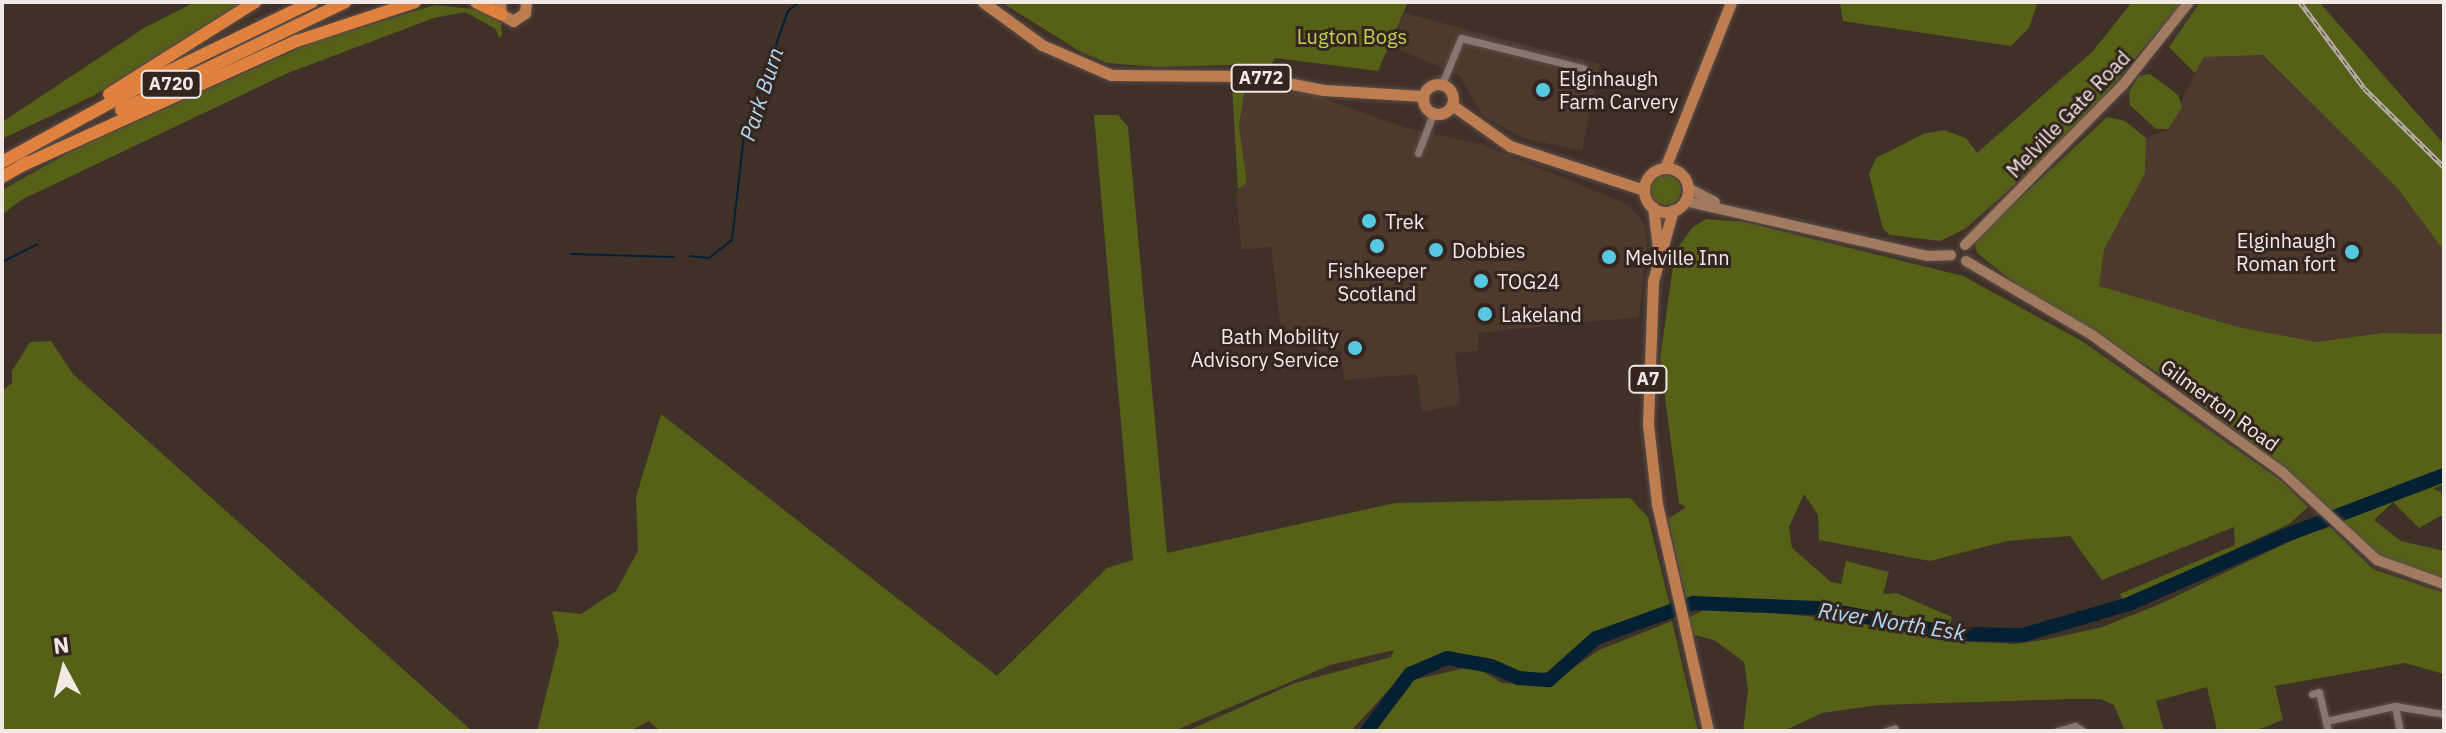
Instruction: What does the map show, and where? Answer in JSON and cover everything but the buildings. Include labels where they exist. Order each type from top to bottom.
[{"type":"highway","points":[[3,161],[255,2]]},
{"type":"highway","name":"A720","points":[[3,161],[161,75],[312,2]]},
{"type":"highway","name":"A720","points":[[2,177],[191,74],[345,2]]},
{"type":"highway","points":[[21,166],[297,41],[415,2]]},
{"type":"highway","points":[[476,2],[500,8]]},
{"type":"main road","points":[[500,8],[518,20],[526,2]]},
{"type":"main road","name":"A772","points":[[983,2],[1042,45],[1111,75],[1251,76],[1324,90],[1422,96]]},
{"type":"main road","points":[[1646,184],[1665,168],[1680,140],[1731,2]]},
{"type":"main road","name":"Melville Gate Road","points":[[1951,255],[1954,246],[1965,245],[2123,85],[2189,2]]},
{"type":"main road","points":[[1452,105],[1433,114],[1422,96],[1432,85],[1442,84],[1450,90],[1452,105],[1510,146],[1619,179],[1646,184]]},
{"type":"main road","points":[[1680,140],[1686,194]]},
{"type":"main road","points":[[1665,168],[1682,175]]},
{"type":"main road","points":[[1646,184],[1653,207],[1673,210],[1686,194]]},
{"type":"main road","points":[[1686,194],[1724,207],[1927,256],[1951,255]]},
{"type":"main road","name":"A7","points":[[1653,207],[1658,254]]},
{"type":"main road","name":"A7","points":[[1673,210],[1658,254],[1647,349],[1657,504],[1706,726]]},
{"type":"main road","points":[[1965,245],[1966,261]]},
{"type":"main road","name":"Gilmerton Road","points":[[1951,255],[1956,262],[1966,261],[2092,335],[2308,494],[2346,531],[2393,569],[2444,584]]},
{"type":"street","points":[[1442,84],[1461,38],[1583,68]]},
{"type":"street","points":[[1418,153],[1433,114]]},
{"type":"street","points":[[2312,694],[2319,692],[2328,731]]},
{"type":"street","points":[[2326,721],[2395,706],[2444,714]]},
{"type":"street","points":[[2395,706],[2400,731]]},
{"type":"street","points":[[2057,731],[2075,726],[2083,731]]},
{"type":"shaded area","points":[[1404,13],[1600,64],[1582,151],[1522,138],[1482,115],[1460,76],[1389,45]]},
{"type":"shaded area","points":[[2263,55],[2398,189],[2444,251],[2444,334],[2382,333],[2316,342],[2238,327],[2098,286],[2104,250],[2145,173],[2146,138],[2168,129],[2203,57]]},
{"type":"shaded area","points":[[1256,84],[1312,94],[1403,127],[1484,145],[1629,205],[1644,223],[1647,242],[1639,317],[1478,333],[1478,351],[1455,353],[1460,404],[1422,412],[1417,374],[1344,380],[1341,350],[1316,352],[1315,345],[1283,347],[1271,247],[1242,250],[1241,245],[1236,191],[1247,183],[1239,126],[1245,88]]},
{"type":"green space","points":[[195,2],[243,2],[93,96],[2,139],[2,122],[144,28]]},
{"type":"green space","name":"Lugton Bogs","points":[[1001,2],[1408,2],[1378,71],[1275,58],[1271,64],[1157,67],[1107,63],[1081,52]]},
{"type":"green space","points":[[1840,2],[2038,2],[2029,28],[2011,46],[1843,21]]},
{"type":"green space","points":[[2132,2],[2182,2],[2075,131],[1965,229],[1940,241],[1890,235],[1883,229],[1869,174],[1876,158],[1923,134],[1944,130],[1966,138],[1977,153],[2093,51]]},
{"type":"green space","points":[[2200,2],[2319,2],[2444,144],[2444,251],[2398,189],[2263,55],[2204,57],[2195,73],[2169,47]]},
{"type":"green space","points":[[435,5],[481,10],[501,23],[502,35],[499,38],[496,29],[465,12],[434,18],[288,73],[21,200],[2,215],[2,190],[79,147],[313,42]]},
{"type":"green space","points":[[2150,74],[2178,95],[2182,107],[2168,129],[2156,129],[2130,105],[2129,92],[2139,76]]},
{"type":"green space","points":[[1232,86],[1245,88],[1239,126],[1247,183],[1238,189]]},
{"type":"green space","points":[[1094,115],[1118,115],[1128,127],[1167,553],[1395,503],[1630,498],[1648,517],[1670,606],[1607,628],[1558,670],[1531,675],[1489,658],[1466,655],[1446,655],[1418,665],[1403,674],[1351,731],[1187,731],[1295,683],[1391,657],[1394,650],[1330,665],[1174,731],[660,731],[649,721],[630,731],[537,731],[559,642],[552,611],[581,614],[616,591],[638,551],[636,497],[661,414],[997,676],[1107,568],[1133,560]]},
{"type":"green space","points":[[2107,117],[2125,121],[2146,138],[2145,173],[2104,250],[2099,286],[2238,327],[2316,342],[2382,333],[2444,334],[2444,484],[2433,489],[2441,492],[2444,514],[2419,528],[2393,502],[2374,520],[2401,541],[2444,551],[2444,580],[2378,556],[2268,455],[2157,372],[2025,291],[1977,253],[1974,241]]},
{"type":"green space","points":[[1666,175],[1677,179],[1681,190],[1677,201],[1666,205],[1655,201],[1651,190],[1655,179]]},
{"type":"green space","points":[[1706,219],[1745,222],[1963,276],[2082,341],[2283,482],[2308,507],[2289,524],[2123,601],[2120,594],[2235,545],[2234,527],[2102,580],[2070,536],[2007,541],[1930,561],[1819,540],[1818,515],[1804,494],[1789,527],[1792,548],[1831,582],[1841,584],[1846,561],[1889,572],[1883,594],[1896,593],[1952,617],[1949,626],[1821,604],[1686,599],[1668,519],[1686,507],[1679,503],[1660,359],[1675,252],[1692,228]]},
{"type":"green space","points":[[51,341],[73,374],[472,731],[2,731],[2,391],[12,383],[12,371],[30,342]]},
{"type":"green space","points":[[2330,527],[2373,569],[2444,593],[2444,674],[2405,663],[2275,686],[2283,720],[2255,731],[2217,731],[2207,687],[2156,701],[2164,731],[2125,731],[2114,705],[2100,699],[2073,699],[1878,705],[1822,713],[1784,731],[1743,731],[1748,690],[1744,662],[1714,640],[1690,634],[1688,618],[1704,610],[1737,609],[1862,622],[1957,641],[2015,644],[2049,639],[2102,627],[2158,605],[2301,536]]},
{"type":"green space","points":[[1672,621],[1698,731],[1372,731],[1394,697],[1413,680],[1474,666],[1502,683],[1550,684],[1599,650]]},
{"type":"waterway","name":"Park Burn","points":[[690,256],[709,258],[732,240],[744,134],[788,11],[799,2]]},
{"type":"waterway","name":"Park Burn","points":[[2,262],[38,244]]},
{"type":"waterway","name":"Park Burn","points":[[571,254],[674,257]]},
{"type":"waterway","name":"River North Esk","points":[[1367,731],[1410,674],[1447,658],[1491,666],[1518,678],[1549,680],[1596,638],[1693,603],[1818,608],[1955,634],[2023,635],[2129,604],[2284,536],[2444,475]]},
{"type":"railway","points":[[2300,2],[2364,88],[2444,167]]},
{"type":"place","name":"Elginhaugh Farm Carvery","points":[[1543,90]]},
{"type":"place","name":"Trek","points":[[1369,221]]},
{"type":"place","name":"Fishkeeper Scotland","points":[[1377,246]]},
{"type":"place","name":"Dobbies","points":[[1436,250]]},
{"type":"place","name":"Elginhaugh Roman fort","points":[[2352,252]]},
{"type":"place","name":"Melville Inn","points":[[1609,257]]},
{"type":"place","name":"TOG24","points":[[1481,281]]},
{"type":"place","name":"Lakeland","points":[[1485,314]]},
{"type":"place","name":"Bath Mobility Advisory Service","points":[[1355,348]]}]
